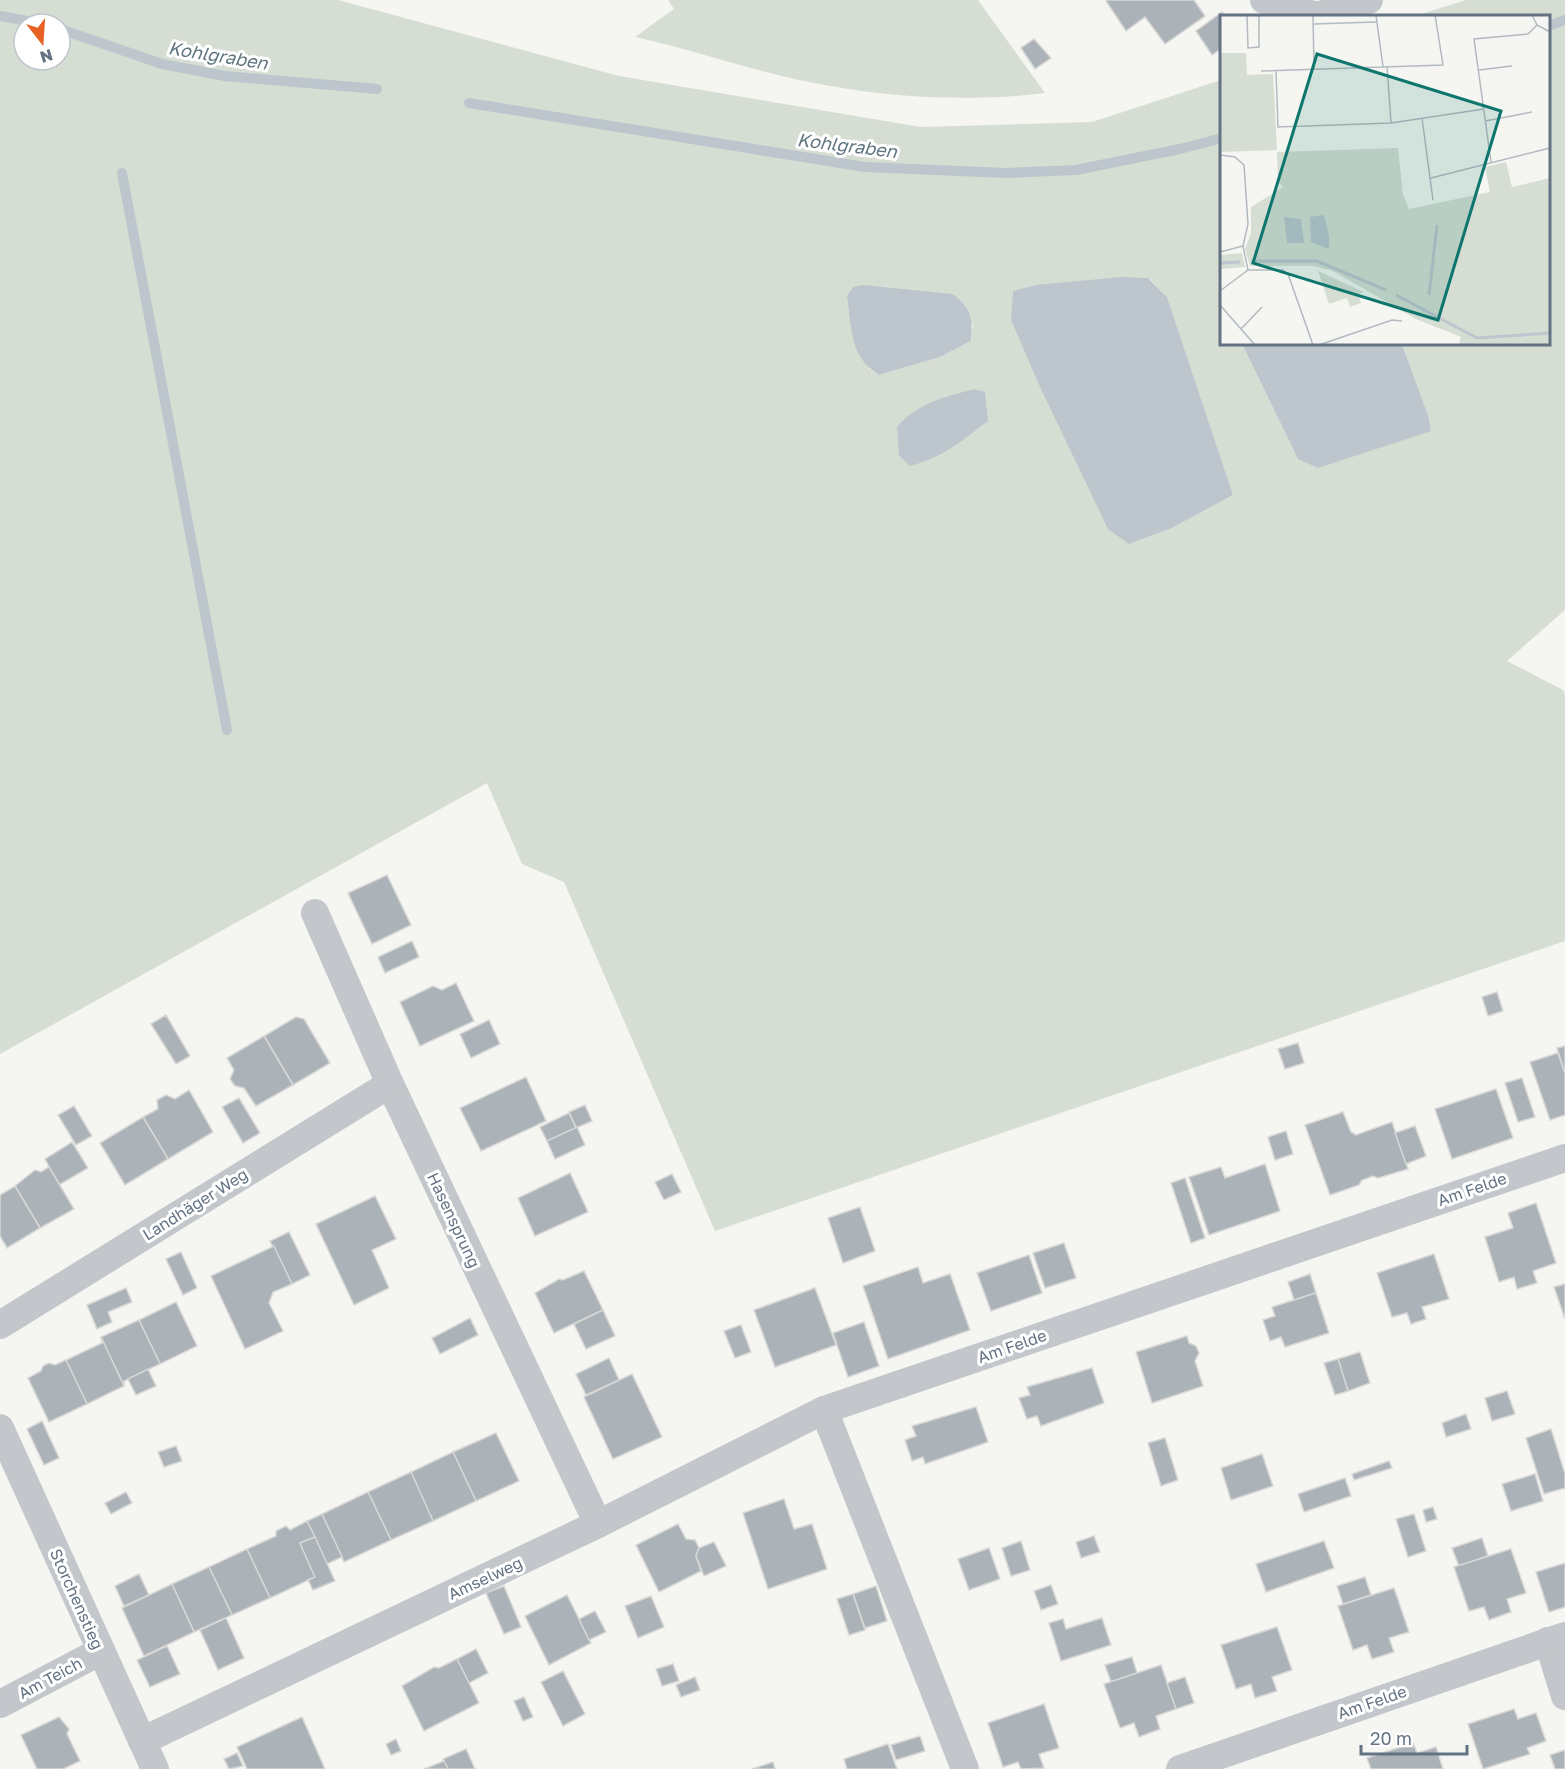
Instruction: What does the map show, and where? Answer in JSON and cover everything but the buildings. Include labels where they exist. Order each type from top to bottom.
[{"type":"street","points":[[1264,0],[1314,15]]},
{"type":"street","points":[[1320,15],[1369,0]]},
{"type":"street","name":"Hasensprung","points":[[315,913],[390,1083],[598,1524]]},
{"type":"street","name":"Landhäger Weg","points":[[0,1325],[390,1083]]},
{"type":"street","name":"Am Felde","points":[[824,1410],[1565,1158]]},
{"type":"street","points":[[824,1410],[965,1769]]},
{"type":"street","name":"Amselweg","points":[[142,1741],[598,1524],[824,1410]]},
{"type":"street","name":"Storchenstieg","points":[[0,1428],[155,1769]]},
{"type":"street","points":[[1556,1639],[1565,1696]]},
{"type":"street","name":"Am Felde","points":[[1180,1769],[1556,1639]]},
{"type":"street","name":"Am Teich","points":[[0,1704],[100,1651]]},
{"type":"shaded area","points":[[0,0],[338,0],[619,76],[921,127],[1092,122],[1220,80],[1220,276],[1218,278],[1220,345],[1242,345],[1298,459],[1431,431],[1429,418],[1402,345],[1550,345],[1550,15],[1418,15],[1466,0],[1565,0],[1565,610],[1507,661],[1563,690],[1565,696],[1565,941],[715,1231],[564,882],[522,864],[487,783],[0,1054]],"holes":[[[1149,278],[1167,297],[1233,495],[1172,528],[1129,544]],[[973,324],[971,341],[940,357],[879,375],[868,368]],[[909,413],[988,420],[978,428]]]},
{"type":"shaded area","points":[[668,0],[978,0],[1045,93],[952,98],[859,91],[778,75],[635,37],[674,9]]},
{"type":"shaded area","points":[[1122,277],[1148,278],[1167,297],[1233,495],[1172,528],[1129,544],[1108,529],[1041,389],[1011,320],[1013,291],[1036,285]]},
{"type":"shaded area","points":[[863,285],[952,294],[967,308],[972,327],[971,341],[940,357],[879,375],[862,359],[851,330],[847,296],[853,287]]},
{"type":"shaded area","points":[[1242,345],[1402,345],[1429,418],[1431,431],[1318,468],[1298,459]]},
{"type":"shaded area","points":[[974,389],[985,392],[988,421],[942,453],[910,466],[899,455],[897,427],[913,412],[923,407],[942,398]]},
{"type":"waterway","name":"Kohlgraben","points":[[0,16],[12,18]]},
{"type":"waterway","name":"Kohlgraben","points":[[1550,25],[1565,20]]},
{"type":"waterway","name":"Kohlgraben","points":[[72,33],[162,64],[225,76],[377,89]]},
{"type":"waterway","name":"Kohlgraben","points":[[469,103],[865,167],[1006,173],[1076,170],[1220,139]]},
{"type":"waterway","points":[[122,173],[227,730]]}]
